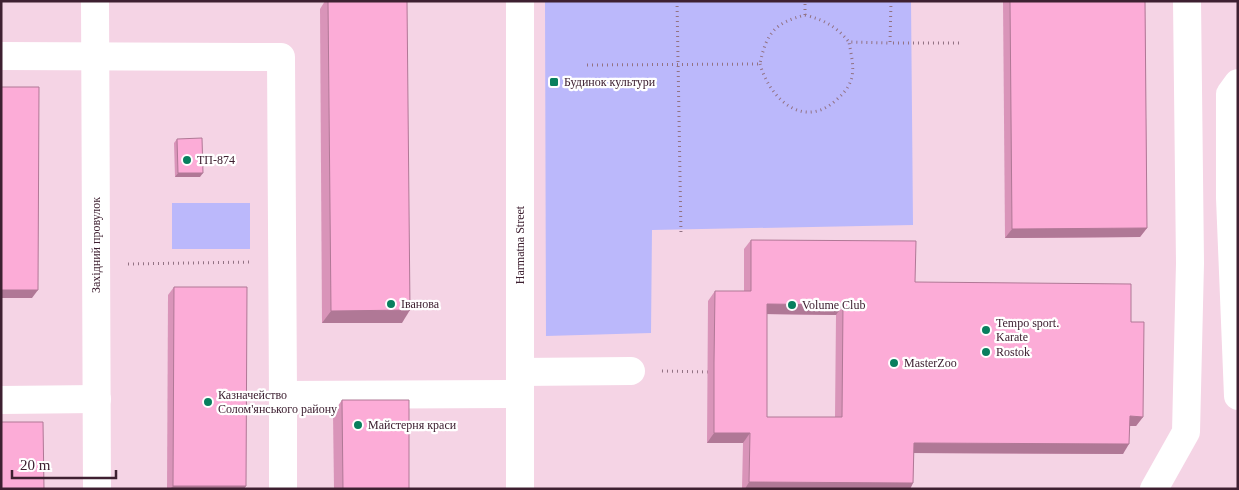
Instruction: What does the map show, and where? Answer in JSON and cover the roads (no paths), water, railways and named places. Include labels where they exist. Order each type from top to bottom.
[{"type":"street","name":"Західний провулок","points":[[95,1],[98,489]]},
{"type":"street","name":"Harmatna Street","points":[[520,1],[520,489]]},
{"type":"street","points":[[1154,489],[1186,432],[1190,263],[1187,1]]},
{"type":"street","points":[[1,56],[281,57],[283,489]]},
{"type":"street","points":[[1238,83],[1230,94],[1230,198],[1238,396]]},
{"type":"street","points":[[283,395],[520,383],[631,371]]},
{"type":"street","points":[[1,400],[97,399]]},
{"type":"place","name":"Будинок культури","points":[[554,82]]},
{"type":"place","name":"ТП-874","points":[[187,160]]},
{"type":"place","name":"Іванова","points":[[391,304]]},
{"type":"place","name":"Volume Club","points":[[792,305]]},
{"type":"place","name":"Tempo sport. Karate","points":[[986,330]]},
{"type":"place","name":"Rostok","points":[[986,352]]},
{"type":"place","name":"MasterZoo","points":[[894,363]]},
{"type":"place","name":"Казначейство Солом'янського району","points":[[208,402]]},
{"type":"place","name":"Майстерня краси","points":[[358,425]]}]
